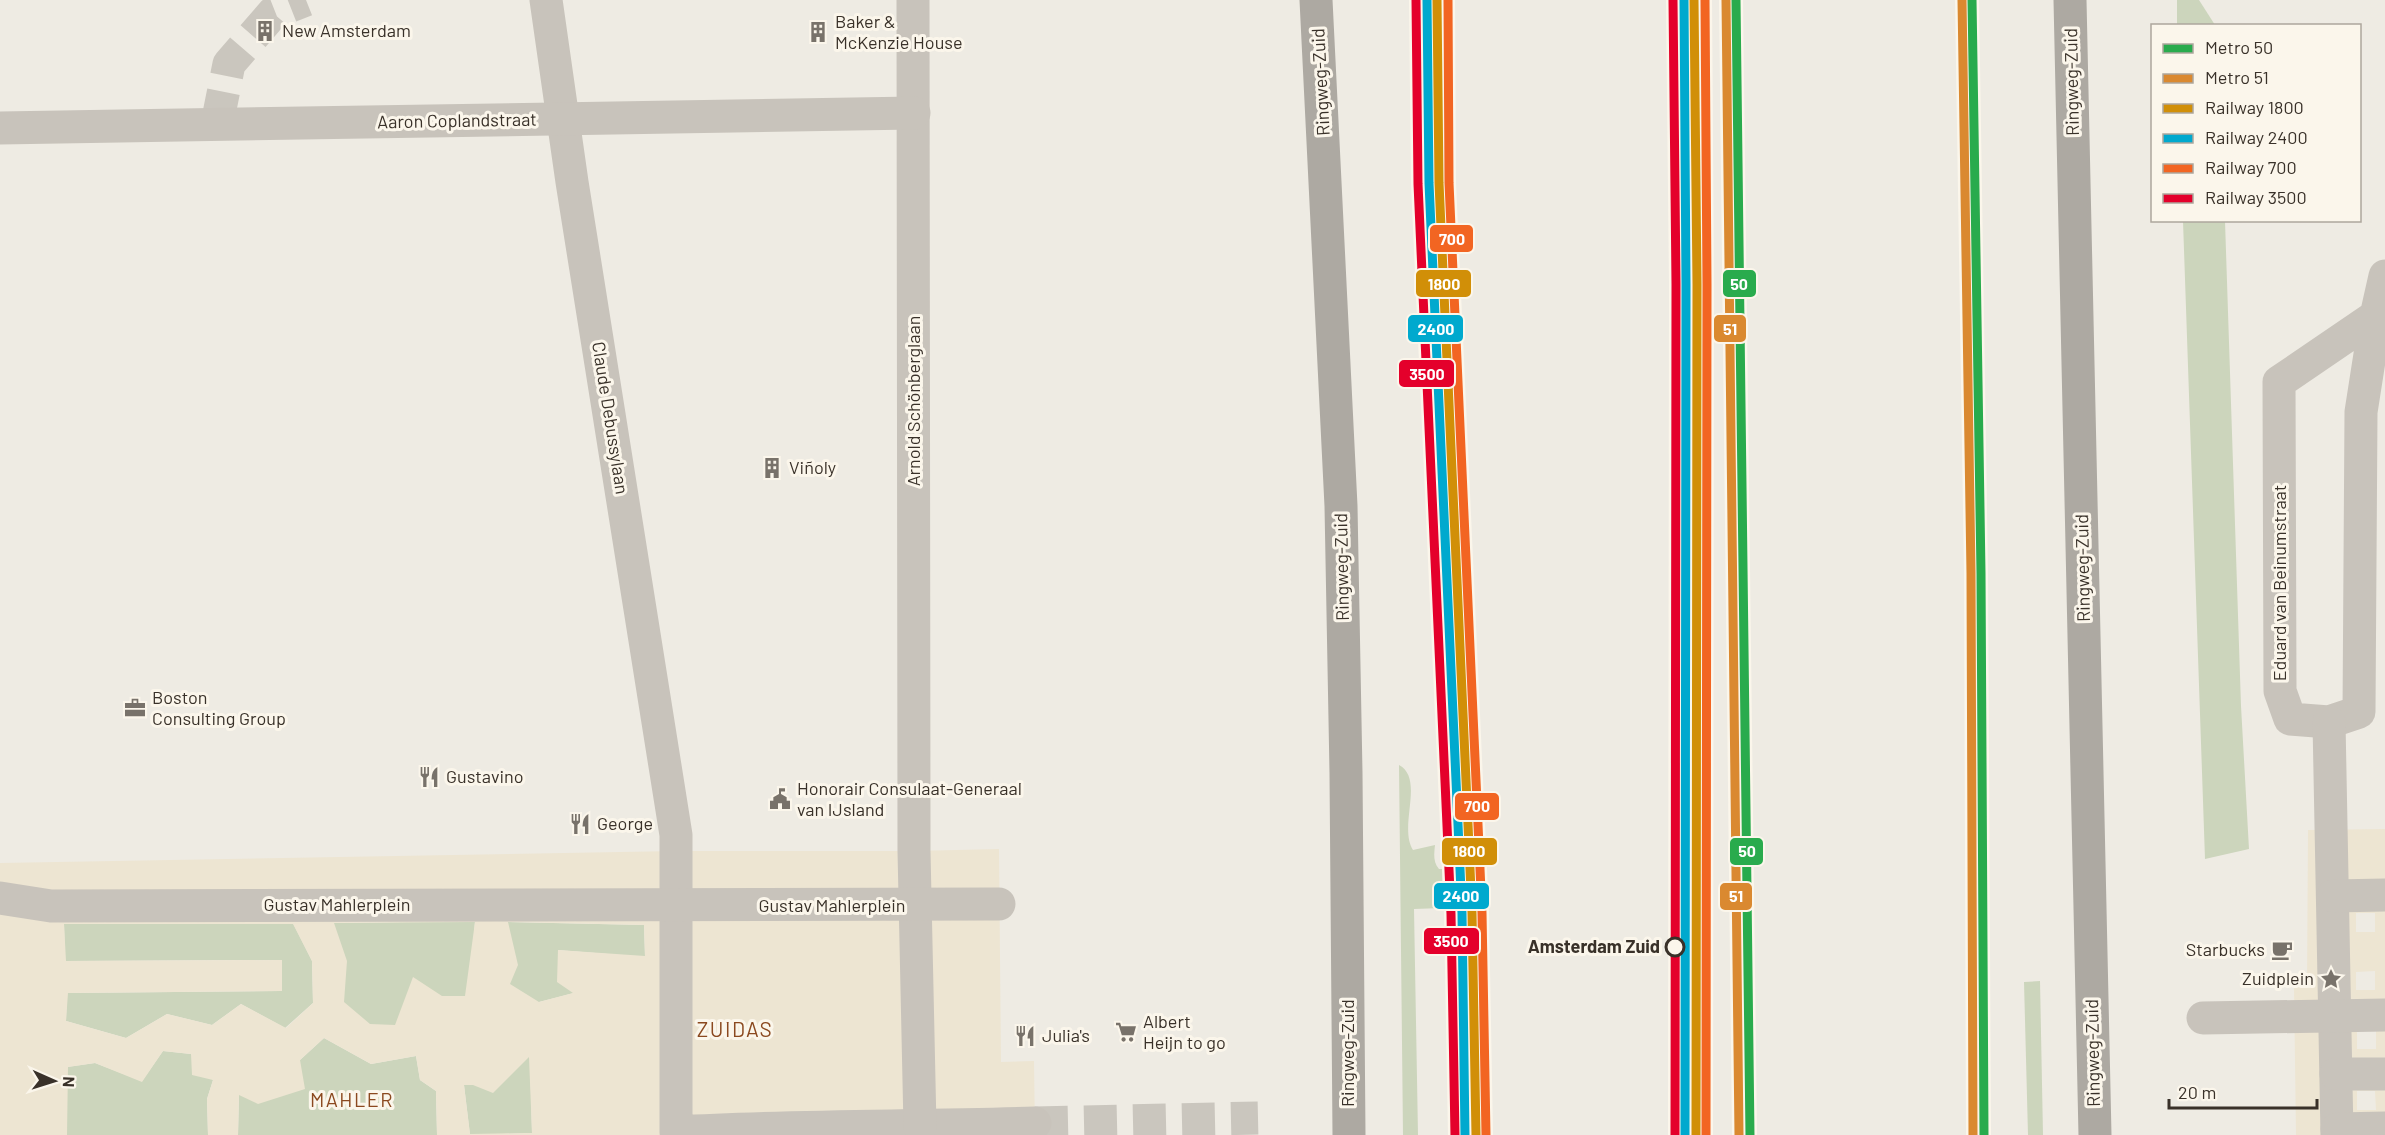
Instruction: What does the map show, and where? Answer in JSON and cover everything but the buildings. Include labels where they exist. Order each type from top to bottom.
[{"type":"highway","name":"Ringweg-Zuid","points":[[1316,0],[1341,506],[1349,1135]]},
{"type":"highway","name":"Ringweg-Zuid","points":[[2070,0],[2095,1135]]},
{"type":"street","name":"Claude Debussylaan","points":[[546,0],[676,835],[675,904]]},
{"type":"street","name":"Arnold Schönberglaan","points":[[912,0],[915,802]]},
{"type":"street","name":"Aaron Coplandstraat","points":[[0,128],[914,113]]},
{"type":"street","points":[[2380,316],[2385,276]]},
{"type":"street","name":"Eduard van Beinumstraat","points":[[2380,316],[2361,412],[2359,712],[2329,722],[2290,719],[2280,691],[2279,382],[2380,316]]},
{"type":"street","points":[[2329,722],[2337,1132],[2385,1128]]},
{"type":"street","name":"Gustav Mahlerplein","points":[[915,802],[920,1127]]},
{"type":"street","points":[[2333,896],[2385,896]]},
{"type":"street","name":"Gustav Mahlerplein","points":[[0,898],[51,906],[675,904],[916,906],[999,904]]},
{"type":"street","points":[[675,904],[671,1133],[1035,1123]]},
{"type":"street","points":[[2203,1018],[2385,1015]]},
{"type":"street","points":[[2336,1074],[2385,1074]]},
{"type":"green space","points":[[2177,0],[2199,0],[2214,24],[2177,24]]},
{"type":"green space","points":[[2183,222],[2225,222],[2241,706],[2249,849],[2205,859]]},
{"type":"green space","points":[[1399,765],[1406,772],[1410,781],[1408,829],[1413,850],[1435,845],[1436,864],[1439,869],[1443,869],[1442,908],[1414,909],[1418,1135],[1403,1135]]},
{"type":"green space","points":[[475,921],[469,999],[399,1029],[363,1028],[328,1005],[334,923]]},
{"type":"green space","points":[[508,922],[644,925],[645,957],[558,950],[574,993],[539,1002],[508,1019]]},
{"type":"green space","points":[[293,923],[312,961],[313,1003],[285,1028],[241,1004],[212,1025],[167,1014],[126,1038],[66,1021],[67,993],[281,991],[282,960],[65,961],[64,924]]},
{"type":"green space","points":[[2040,981],[2043,1135],[2028,1135],[2024,982]]},
{"type":"green space","points":[[324,1038],[371,1064],[416,1056],[420,1080],[436,1091],[437,1135],[238,1135],[239,1095],[300,1060]]},
{"type":"green space","points":[[163,1051],[191,1054],[213,1080],[207,1099],[208,1135],[67,1135],[67,1067],[95,1063],[142,1081]]},
{"type":"green space","points":[[530,1056],[532,1133],[470,1135],[464,1085],[473,1085]]},
{"type":"shaded area","name":"Zuidplein","points":[[2385,829],[2385,1135],[2296,1135],[2294,987],[2307,987],[2308,830]],"holes":[[[2356,913],[2375,913],[2375,932],[2356,932]],[[2375,971],[2375,990],[2356,990],[2356,972]],[[2357,1030],[2376,1030],[2376,1049],[2357,1049]],[[2357,1091],[2375,1091],[2376,1110],[2357,1110]]]},
{"type":"shaded area","points":[[999,849],[1001,1062],[1034,1061],[1035,1135],[437,1135],[436,1091],[420,1080],[416,1056],[371,1064],[324,1038],[300,1060],[305,1089],[258,1104],[239,1095],[238,1135],[208,1135],[207,1099],[213,1080],[192,1075],[191,1054],[163,1051],[142,1082],[95,1063],[68,1067],[67,1135],[0,1135],[0,863],[677,851]],"holes":[[[475,922],[465,996],[442,996],[413,977],[395,1025],[370,1024],[344,1002],[347,961],[334,923]],[[508,922],[644,925],[645,956],[558,950],[557,982],[573,993],[539,1002],[510,984],[518,965]],[[64,924],[293,924],[312,961],[313,1003],[286,1028],[241,1004],[212,1025],[167,1014],[126,1038],[66,1021],[68,993],[282,991],[282,960],[66,961]],[[529,1057],[532,1133],[470,1134],[464,1085],[473,1085],[493,1093]]]},
{"type":"tunnel","points":[[217,124],[229,64],[273,13],[306,0]]},
{"type":"tunnel","points":[[1035,1123],[1258,1118]]},
{"type":"metro line","name":"51","points":[[1726,0],[1739,1135]]},
{"type":"metro line","name":"50","points":[[1736,0],[1750,1135]]},
{"type":"metro line","name":"51","points":[[1962,0],[1971,573],[1973,1135]]},
{"type":"metro line","name":"50","points":[[1972,0],[1981,573],[1984,1135]]},
{"type":"rail line","name":"3500","points":[[1416,0],[1418,184],[1451,914],[1455,1135]]},
{"type":"rail line","name":"2400","points":[[1427,0],[1429,183],[1462,913],[1465,1135]]},
{"type":"rail line","name":"1800","points":[[1437,0],[1439,183],[1472,913],[1476,1135]]},
{"type":"rail line","name":"700","points":[[1448,0],[1449,183],[1482,913],[1486,1135]]},
{"type":"rail line","name":"3500","points":[[1673,0],[1676,284],[1675,1135]]},
{"type":"rail line","name":"2400","points":[[1684,0],[1685,1135]]},
{"type":"rail line","name":"1800","points":[[1694,0],[1697,284],[1696,1135]]},
{"type":"rail line","name":"700","points":[[1705,0],[1706,1135]]},
{"type":"place","name":"New Amsterdam","points":[[265,31]]},
{"type":"place","name":"Baker & McKenzie House","points":[[818,32]]},
{"type":"place","name":"Viñoly","points":[[772,468]]},
{"type":"place","name":"Boston Consulting Group","points":[[135,708]]},
{"type":"place","name":"Gustavino","points":[[429,777]]},
{"type":"place","name":"Honorair Consulaat-Generaal van IJsland","points":[[780,799]]},
{"type":"place","name":"George","points":[[580,824]]},
{"type":"place","name":"Amsterdam Zuid","points":[[1675,947]]},
{"type":"place","name":"Starbucks","points":[[2282,950]]},
{"type":"place","name":"Zuidplein","points":[[2331,979]]},
{"type":"place","name":"Albert Heijn to go","points":[[1126,1032]]},
{"type":"place","name":"Julia's","points":[[1025,1036]]},
{"type":"district","name":"ZUIDAS","points":[[735,1030]]},
{"type":"district","name":"MAHLER","points":[[352,1100]]}]
